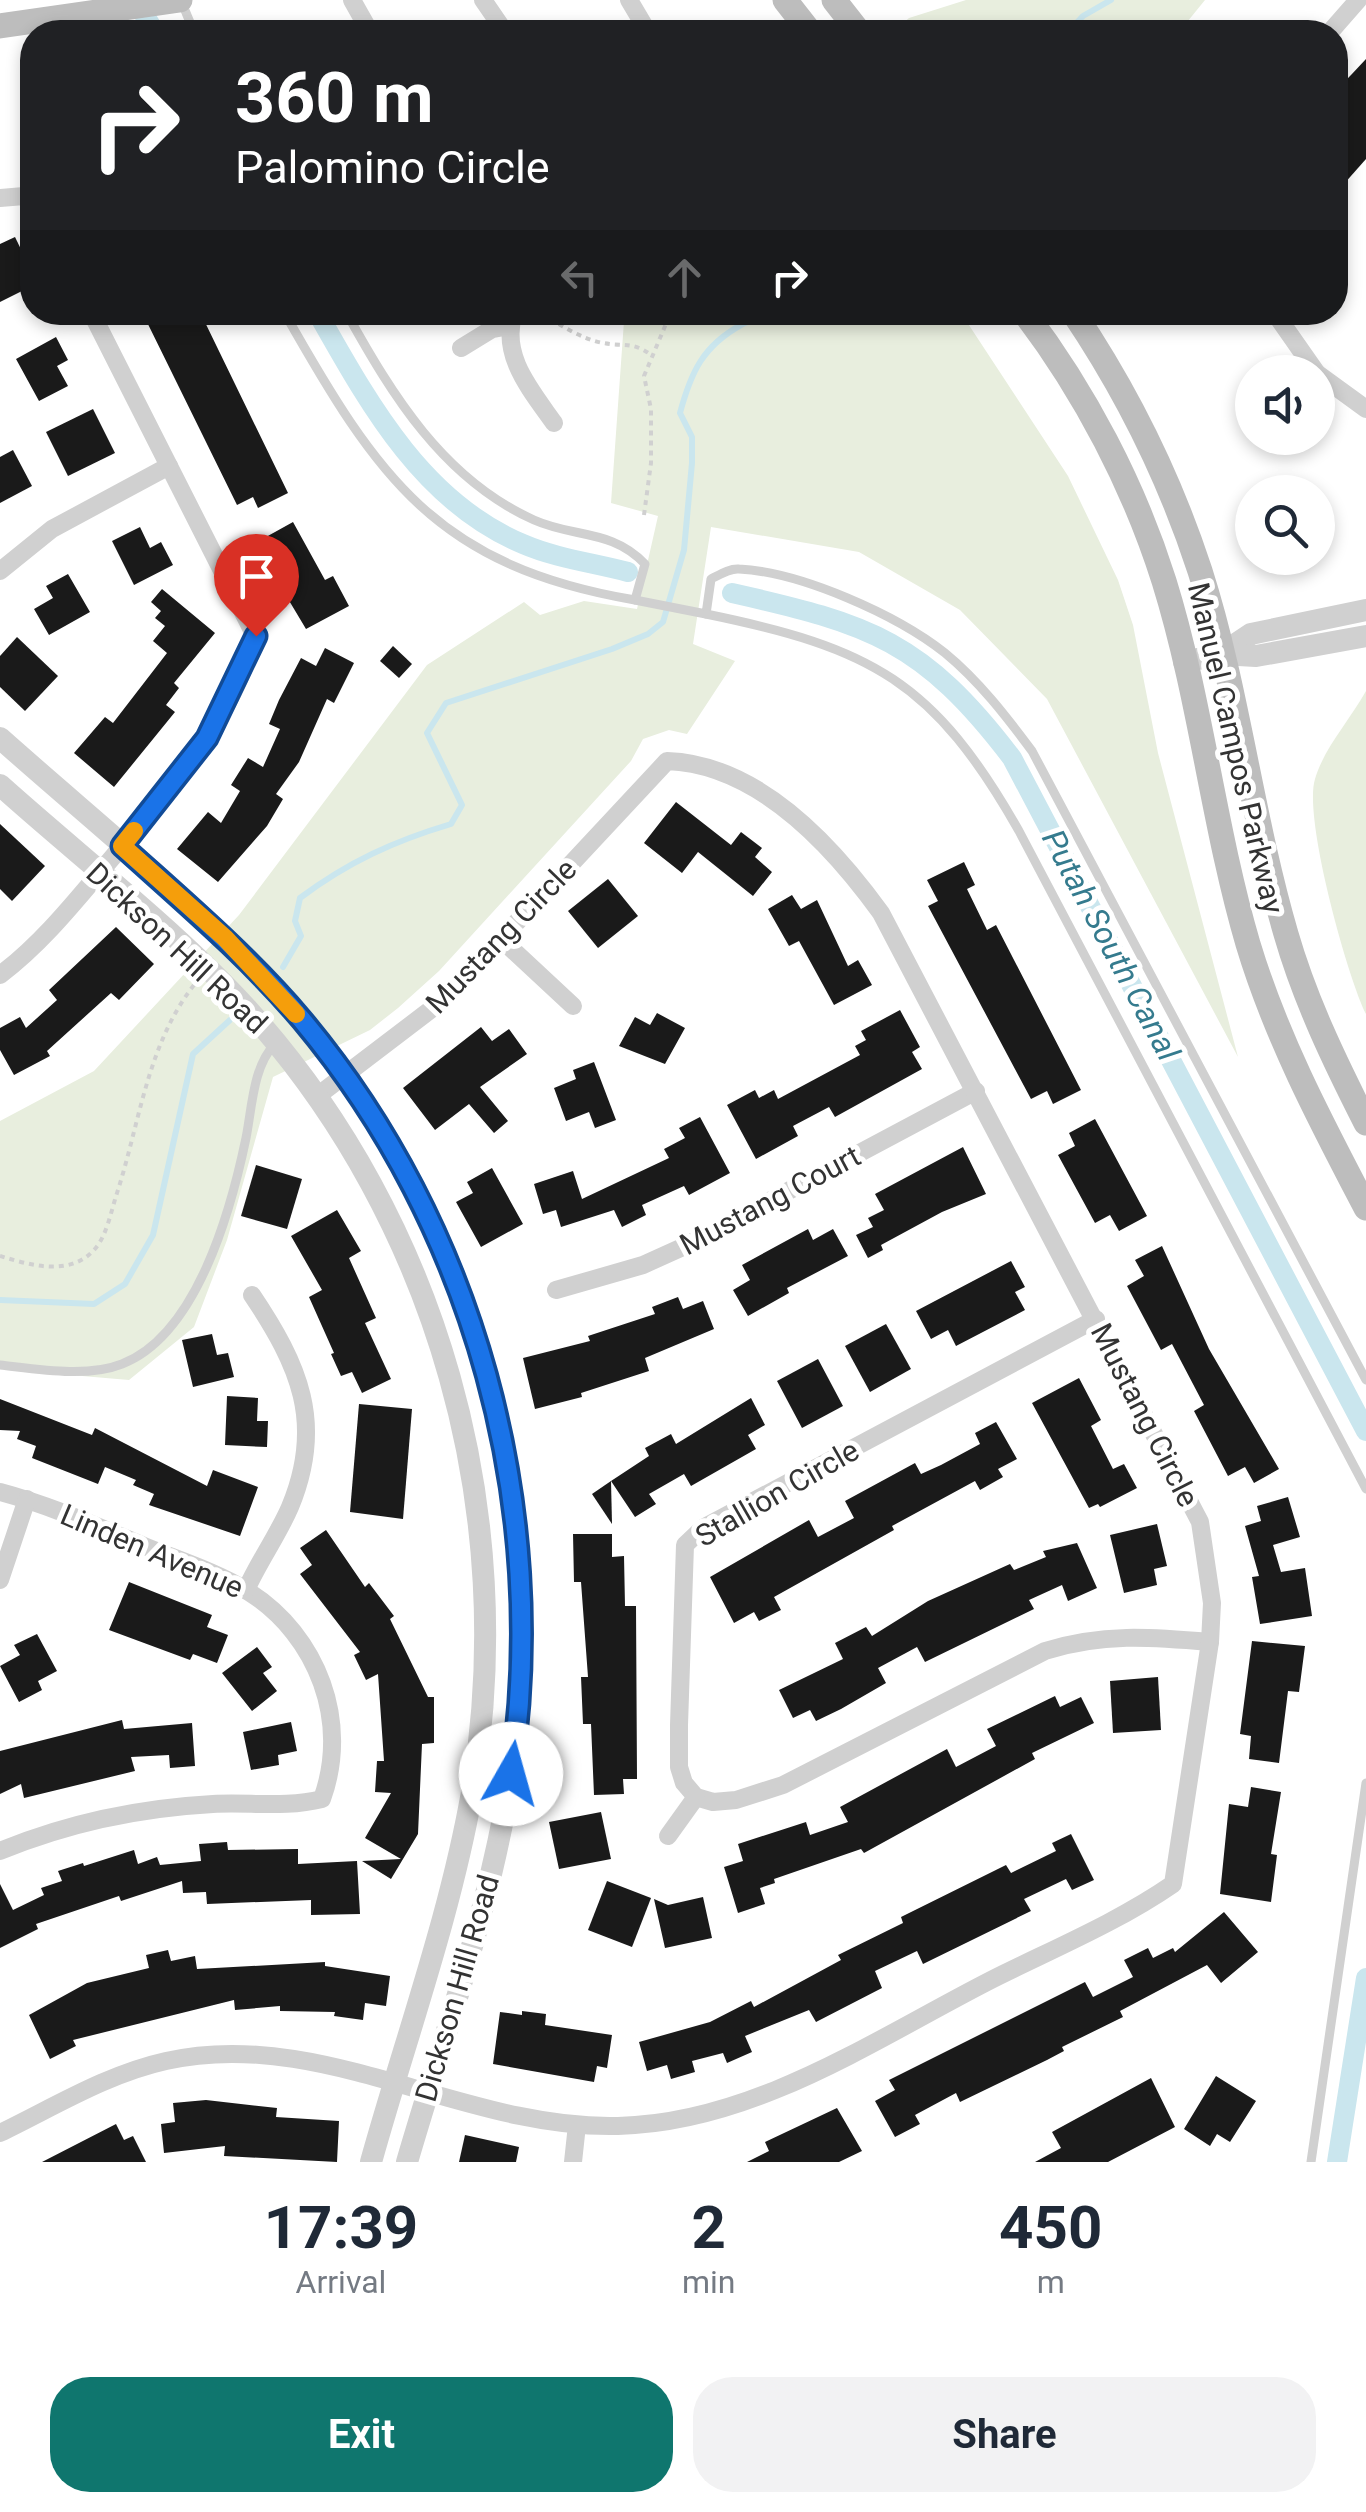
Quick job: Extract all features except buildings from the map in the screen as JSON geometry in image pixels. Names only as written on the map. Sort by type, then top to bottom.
[{"type":"main road","points":[[785,0],[801,20]]},
{"type":"main road","points":[[834,0],[850,20]]},
{"type":"main road","points":[[50,20],[172,1]]},
{"type":"main road","name":"Manuel Campos Parkway","points":[[1033,325],[1069,379],[1123,477],[1164,581],[1228,863],[1270,1008],[1303,1086],[1366,1208]]},
{"type":"main road","name":"Manuel Campos Parkway","points":[[1081,325],[1129,404],[1158,462],[1200,573],[1286,935],[1307,996],[1366,1123]]},
{"type":"street","points":[[1340,20],[1358,0]]},
{"type":"street","points":[[0,975],[48,931],[122,846],[207,738],[256,636],[98,325]]},
{"type":"street","points":[[461,348],[500,325]]},
{"type":"street","points":[[512,325],[511,354],[554,423]]},
{"type":"street","points":[[1283,325],[1304,355]]},
{"type":"street","points":[[1335,386],[1366,409]]},
{"type":"street","points":[[0,571],[52,529],[169,466]]},
{"type":"street","points":[[1221,654],[1254,633],[1366,610]]},
{"type":"street","points":[[1184,662],[1221,654],[1256,656],[1366,636]]},
{"type":"street","name":"Dickson Hill Road","points":[[0,738],[248,962],[301,1018],[344,1077],[418,1197],[463,1301],[508,1462],[520,1572],[520,1686],[506,1804],[408,2162]]},
{"type":"street","name":"Mustang Circle","points":[[0,2133],[124,2074],[216,2054],[268,2056],[577,2125],[653,2124],[754,2099],[1173,1884],[1210,1642],[1212,1604],[1200,1522],[881,913],[851,871],[812,831],[770,799],[693,762],[667,762],[645,781],[446,998],[316,1097]]},
{"type":"street","name":"Dickson Hill Road","points":[[0,786],[207,970],[276,1042],[316,1097],[386,1213],[431,1314],[463,1420],[480,1524],[487,1638],[471,1795],[370,2162]]},
{"type":"street","points":[[501,940],[573,1006]]},
{"type":"street","name":"Mustang Court","points":[[556,1290],[643,1265],[685,1246],[976,1091]]},
{"type":"street","points":[[246,1590],[300,1481],[308,1417],[285,1344],[252,1295]]},
{"type":"street","name":"Stallion Circle","points":[[696,1796],[679,1768],[685,1544],[703,1528],[1096,1320]]},
{"type":"street","name":"Linden Avenue","points":[[0,1492],[27,1499],[246,1590],[269,1606],[302,1643],[325,1690],[334,1745],[331,1774],[322,1799],[296,1806],[217,1804],[149,1810],[92,1822],[0,1851]]},
{"type":"street","points":[[0,1580],[27,1499]]},
{"type":"street","points":[[668,1836],[696,1796],[713,1802],[736,1800],[783,1785],[1045,1651],[1080,1640],[1120,1635],[1210,1642]]},
{"type":"street","points":[[573,2162],[577,2125]]},
{"type":"lane","points":[[292,325],[368,451],[412,500],[475,548],[527,574],[580,590],[791,631],[845,650],[904,684],[962,743],[1020,831],[1366,1489]]},
{"type":"lane","points":[[354,325],[420,432],[476,485],[535,520],[627,544],[645,564],[640,600]]},
{"type":"lane","points":[[706,614],[710,579],[736,568],[820,588],[886,615],[945,653],[994,701],[1032,751],[1366,1380]]},
{"type":"lane","points":[[0,1365],[118,1366],[166,1336],[181,1317],[216,1241],[243,1152],[262,1057],[276,1042]]},
{"type":"lane","points":[[1311,2162],[1366,1784]]},
{"type":"path","points":[[564,325],[586,338],[607,344],[635,343],[650,354]]},
{"type":"path","points":[[644,515],[651,463],[651,409],[644,376],[664,325]]},
{"type":"path","points":[[0,1256],[48,1267],[81,1260],[96,1249],[128,1160],[154,1057],[181,1002],[207,970]]},
{"type":"green space","points":[[966,0],[1205,0],[1189,20],[907,20]]},
{"type":"green space","points":[[624,325],[969,325],[1068,476],[1118,580],[1133,625],[1158,753],[1238,1057],[1047,699],[960,610],[859,552],[711,527],[693,644],[735,661],[687,734],[669,730],[643,739],[631,761],[439,971],[398,1008],[370,1030],[273,1077],[227,1240],[194,1327],[129,1380],[0,1369],[0,1121],[94,1071],[239,915],[427,665],[524,602],[540,615],[584,601],[637,609],[658,516],[611,503]]},
{"type":"green space","points":[[1366,691],[1366,1014],[1329,896],[1313,798],[1315,779],[1325,756]]},
{"type":"waterway","name":"Putah South Canal","points":[[135,0],[148,20]]},
{"type":"waterway","points":[[1079,20],[1111,0]]},
{"type":"waterway","name":"Putah South Canal","points":[[325,325],[401,446],[455,503],[487,526],[535,549],[628,572]]},
{"type":"waterway","points":[[283,967],[301,936],[295,921],[300,898],[372,854],[451,824],[462,805],[427,733],[446,703],[612,649],[648,634],[663,622],[684,550],[692,463],[692,437],[680,413],[700,362],[717,342],[741,325]]},
{"type":"waterway","name":"Putah South Canal","points":[[732,593],[821,615],[890,643],[950,687],[1012,758],[1366,1431]]},
{"type":"waterway","points":[[0,1300],[94,1304],[125,1284],[153,1235],[193,1054],[230,1020]]},
{"type":"waterway","name":"Putah South Canal","points":[[1337,2162],[1366,1978]]},
{"type":"slow traffic","points":[[134,831],[122,846],[225,938],[296,1014]]},
{"type":"route","points":[[256,636],[228,703],[207,738],[122,846],[225,938],[324,1048],[392,1149],[442,1246],[471,1325],[508,1462],[522,1638],[511,1774]]}]
